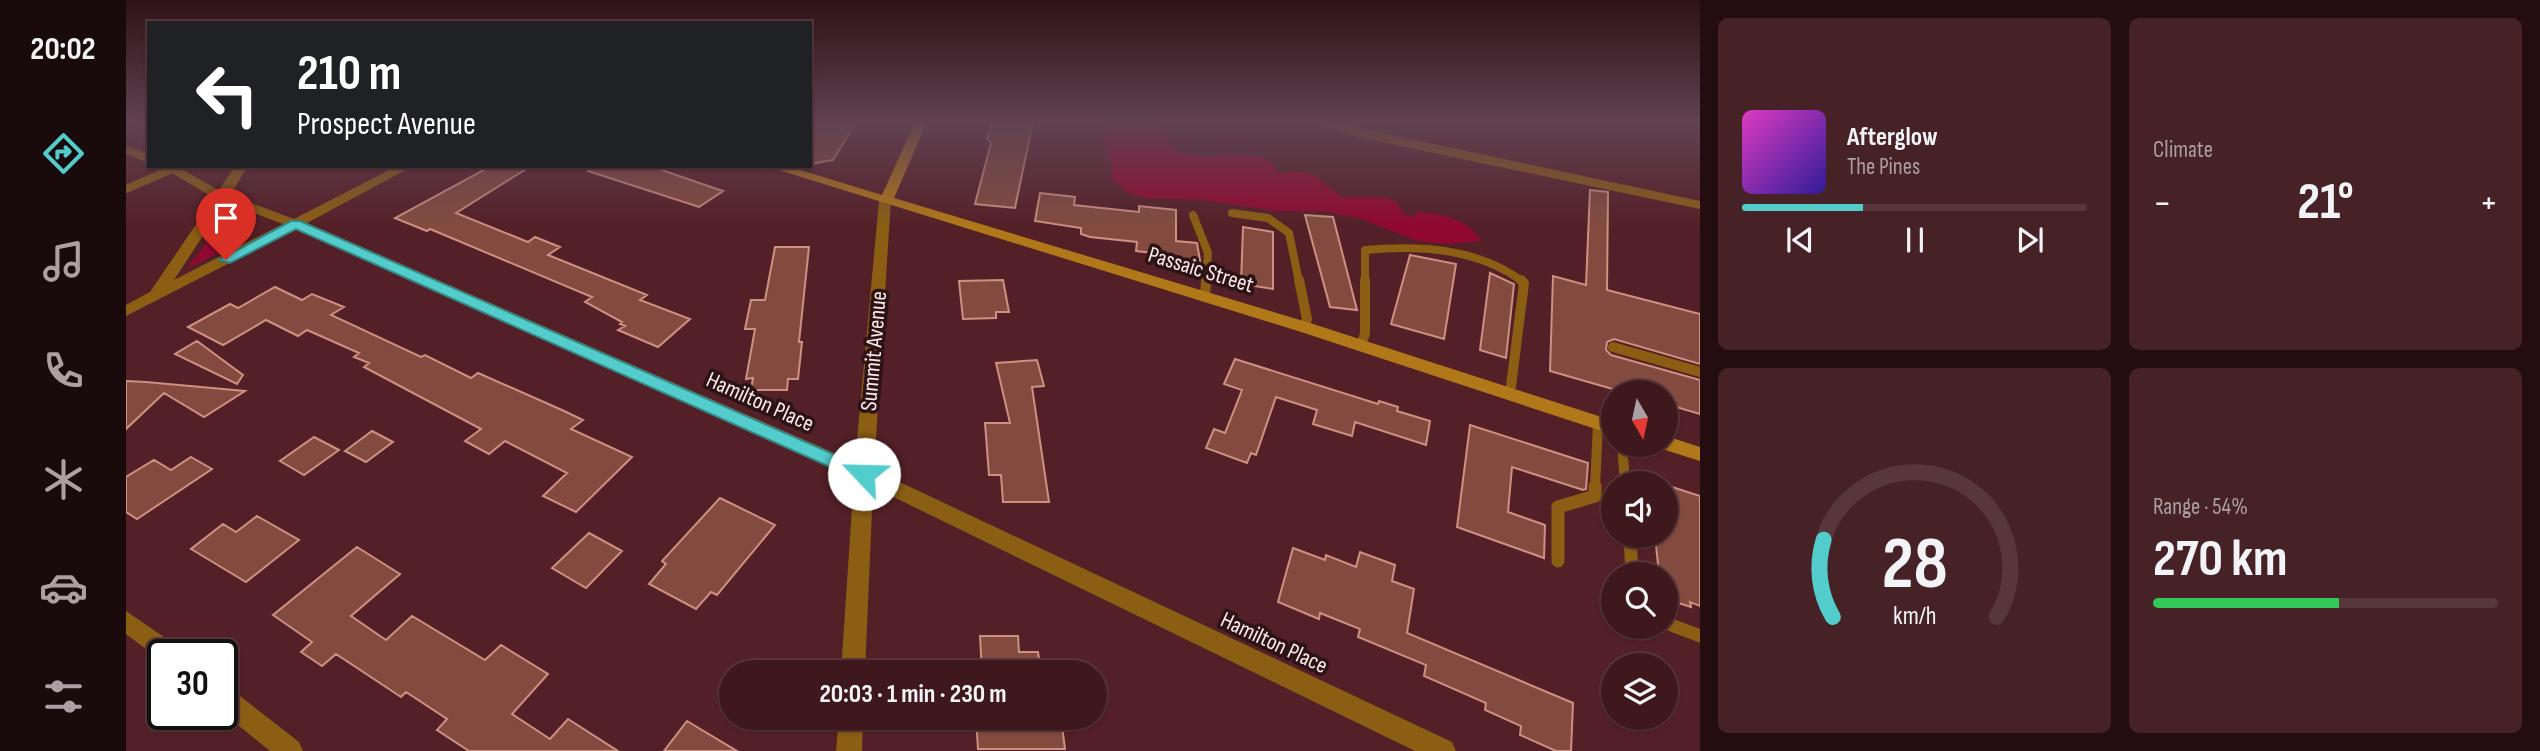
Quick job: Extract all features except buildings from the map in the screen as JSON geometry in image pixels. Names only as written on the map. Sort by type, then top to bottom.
[{"type":"main road","name":"Summit Avenue","points":[[886,201],[905,157]]},
{"type":"main road","name":"Passaic Street","points":[[779,168],[1304,327],[1601,423]]},
{"type":"main road","points":[[1678,447],[1700,454]]},
{"type":"street","points":[[1472,157],[1700,205]]},
{"type":"street","name":"Hamilton Place","points":[[169,168],[220,196],[296,224],[864,474],[1443,751]]},
{"type":"street","points":[[155,296],[220,196],[241,168]]},
{"type":"street","points":[[126,311],[403,168]]},
{"type":"street","name":"Summit Avenue","points":[[854,660],[864,474],[886,201]]},
{"type":"street","points":[[126,621],[149,639]]},
{"type":"street","points":[[238,710],[290,751]]},
{"type":"street","points":[[849,751],[850,730]]},
{"type":"lane","points":[[126,189],[169,168]]},
{"type":"lane","points":[[1232,213],[1268,218],[1290,233],[1307,319],[1304,327]]},
{"type":"lane","points":[[1193,215],[1208,253],[1205,297]]},
{"type":"lane","points":[[1361,345],[1365,334],[1365,250],[1386,247],[1438,250],[1488,262],[1514,273],[1524,283],[1510,394]]},
{"type":"lane","points":[[1613,347],[1700,372]]},
{"type":"lane","points":[[1558,561],[1558,507],[1595,496],[1601,457]]},
{"type":"lane","points":[[1678,628],[1700,636]]},
{"type":"shaded area","points":[[1110,157],[1265,158],[1274,164],[1279,174],[1294,171],[1313,174],[1342,197],[1382,197],[1396,201],[1404,214],[1414,217],[1417,212],[1426,213],[1461,222],[1476,233],[1481,241],[1447,244],[1418,241],[1359,218],[1322,211],[1277,211],[1201,200],[1145,198],[1129,193],[1111,179],[1113,168]]},
{"type":"shaded area","points":[[217,224],[250,237],[186,269],[203,248]]},
{"type":"route","points":[[226,260],[296,224],[864,474]]}]
